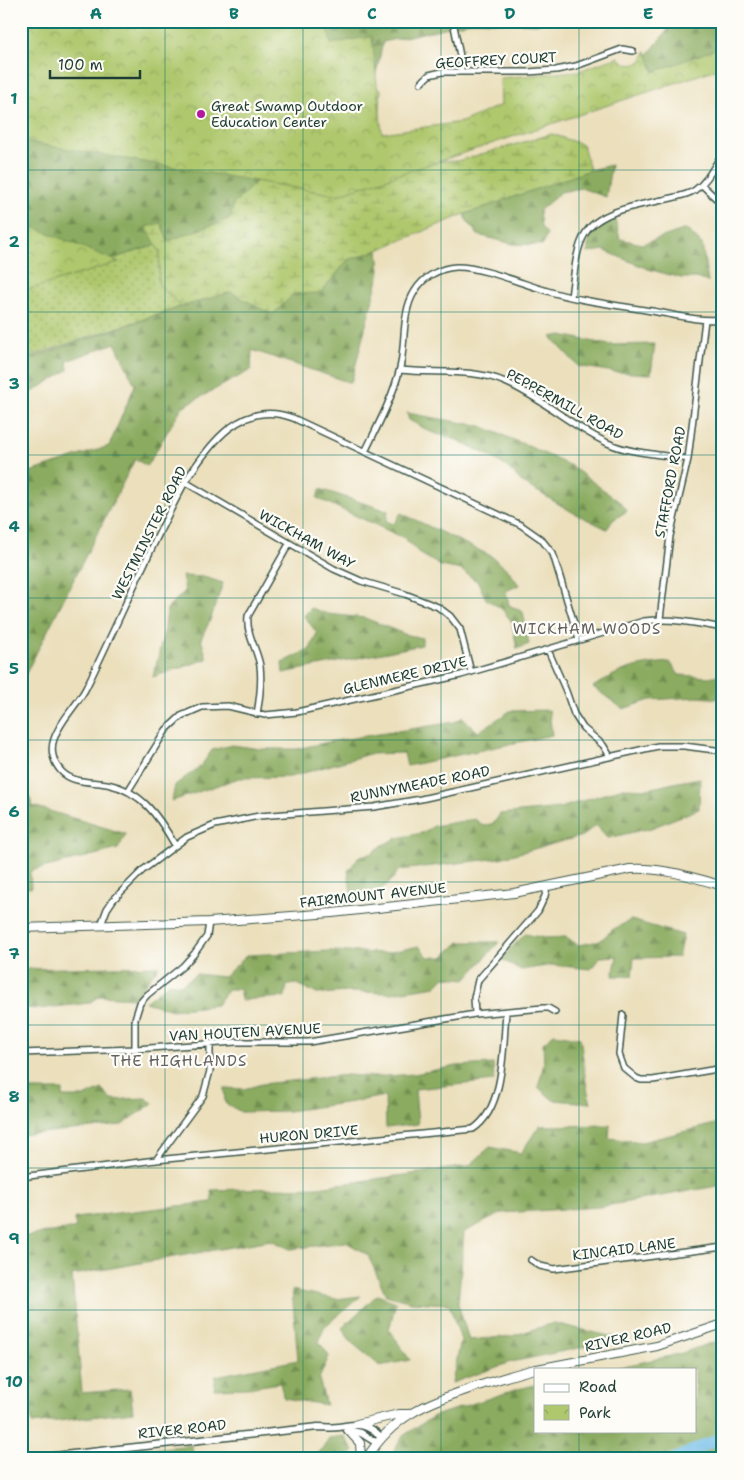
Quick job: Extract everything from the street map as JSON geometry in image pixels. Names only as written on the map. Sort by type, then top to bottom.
[{"type":"main road","name":"FAIRMOUNT AVENUE","points":[[21,928],[210,922],[349,912],[514,893],[642,868],[686,875],[723,886]]},
{"type":"main road","name":"RIVER ROAD","points":[[541,1368],[657,1346],[723,1324]]},
{"type":"main road","name":"RIVER ROAD","points":[[366,1459],[379,1440],[409,1414],[424,1405],[534,1370]]},
{"type":"main road","points":[[357,1424],[399,1414],[409,1414]]},
{"type":"main road","points":[[349,1430],[360,1443],[361,1459]]},
{"type":"street","points":[[453,21],[461,61],[461,72]]},
{"type":"street","name":"GEOFFREY COURT","points":[[421,83],[430,75],[461,72],[556,70],[576,66],[622,49],[632,52]]},
{"type":"street","points":[[570,297],[580,242],[595,222],[609,214],[646,203],[680,196],[694,190],[702,185],[723,153]]},
{"type":"street","points":[[702,185],[723,205]]},
{"type":"street","points":[[365,452],[390,399],[400,370],[410,300],[422,282],[436,272],[446,268],[465,268],[570,297],[705,320],[723,319]]},
{"type":"street","name":"STAFFORD ROAD","points":[[660,619],[670,536],[688,459],[705,320]]},
{"type":"street","name":"PEPPERMILL ROAD","points":[[400,370],[494,378],[526,393],[608,444],[626,449],[688,459]]},
{"type":"street","name":"WESTMINSTER ROAD","points":[[176,845],[157,815],[143,801],[128,791],[106,784],[70,778],[60,770],[53,757],[53,743],[60,727],[85,690],[185,482],[200,459],[216,441],[244,418],[254,414],[284,414],[521,525],[535,534],[547,546],[556,562],[579,640]]},
{"type":"street","name":"WICKHAM WAY","points":[[185,482],[334,569],[361,581],[405,594],[438,607],[450,616],[460,629],[471,672]]},
{"type":"street","points":[[257,714],[261,678],[256,652],[247,629],[248,616],[290,544]]},
{"type":"street","name":"GLENMERE DRIVE","points":[[128,791],[160,738],[174,721],[195,709],[228,706],[265,715],[297,712],[471,672],[644,621],[660,619],[681,620],[723,628]]},
{"type":"street","points":[[548,650],[574,714],[584,728],[603,745],[610,756]]},
{"type":"street","name":"RUNNYMEADE ROAD","points":[[101,925],[107,909],[113,900],[143,870],[187,837],[234,820],[259,816],[374,807],[420,799],[658,746],[684,746],[723,752]]},
{"type":"street","points":[[475,1014],[474,998],[478,980],[538,911],[547,887]]},
{"type":"street","points":[[135,1049],[135,1019],[140,1003],[194,954],[207,936],[210,922]]},
{"type":"street","name":"VAN HOUTEN AVENUE","points":[[21,1053],[135,1049],[210,1043],[315,1042],[475,1014],[543,1008],[548,1008],[555,1012]]},
{"type":"street","name":"HURON DRIVE","points":[[21,1177],[156,1160],[473,1129],[484,1120],[499,1088],[506,1012]]},
{"type":"street","points":[[622,1015],[619,1054],[624,1068],[636,1078],[640,1080],[653,1080],[723,1068]]},
{"type":"street","points":[[156,1160],[204,1096],[210,1071],[210,1043]]},
{"type":"street","name":"KINCAID LANE","points":[[531,1260],[540,1266],[554,1269],[723,1247]]},
{"type":"street","points":[[339,1427],[357,1424],[372,1430],[379,1440]]},
{"type":"street","name":"RIVER ROAD","points":[[27,1459],[318,1427],[339,1427]]},
{"type":"street","points":[[339,1427],[379,1440]]},
{"type":"green space","name":"Great Swamp Outdoor Education Center","points":[[21,21],[475,21],[383,42],[373,87],[231,218],[168,241],[161,223],[146,227],[156,245],[21,287]]},
{"type":"green space","name":"Great Swamp Outdoor Education Center","points":[[21,21],[326,21],[331,44],[372,36],[382,133],[462,122],[501,105],[500,78],[578,71],[619,57],[626,64],[637,64],[643,58],[646,51],[654,72],[723,46],[723,67],[337,195],[21,141]]},
{"type":"green space","points":[[475,21],[548,21],[536,24]]},
{"type":"green space","points":[[675,21],[723,21],[723,62],[630,77]]},
{"type":"green space","points":[[373,87],[381,89],[379,129],[408,162],[457,161],[552,134],[583,145],[590,170],[465,214],[378,250],[348,260],[320,293],[294,294],[272,315],[231,292],[181,307],[158,283],[160,252],[146,227],[161,223],[168,241],[231,218],[233,205],[270,168]]},
{"type":"green space","points":[[611,165],[606,197],[581,188],[561,192],[539,211],[541,227],[547,234],[543,245],[513,244],[478,235],[465,218],[465,214],[590,170]]},
{"type":"green space","points":[[615,219],[620,239],[642,244],[686,229],[702,244],[708,282],[696,278],[681,278],[648,269],[603,250],[588,253],[588,245],[593,229]]},
{"type":"green space","points":[[21,222],[119,262],[21,292]]},
{"type":"green space","points":[[156,245],[160,252],[158,283],[181,307],[21,359],[21,287]]},
{"type":"green space","points":[[378,250],[380,271],[351,383],[252,350],[251,370],[182,407],[147,466],[135,459],[21,683],[21,475],[109,446],[135,385],[115,343],[67,361],[68,370],[21,399],[21,361],[231,292],[272,315],[294,294],[320,293],[348,260]]},
{"type":"green space","points":[[562,335],[609,345],[655,344],[651,374],[614,372],[578,366],[551,337]]},
{"type":"green space","points":[[407,413],[481,426],[528,446],[571,466],[621,503],[627,511],[613,520],[607,529],[574,513],[523,483],[507,467],[488,455],[457,440],[431,432],[409,420]]},
{"type":"green space","points":[[320,489],[388,511],[386,521],[394,524],[401,513],[491,556],[509,571],[519,585],[506,591],[509,605],[523,612],[529,644],[517,649],[512,622],[502,609],[486,599],[478,582],[461,570],[441,566],[419,553],[404,538],[317,498]]},
{"type":"green space","points":[[182,576],[204,577],[223,583],[211,618],[201,639],[207,659],[153,677],[165,629],[167,609],[185,591]]},
{"type":"green space","points":[[311,608],[328,614],[365,618],[404,634],[422,638],[422,645],[283,673],[282,663],[310,649],[317,633],[304,616]]},
{"type":"green space","points":[[670,662],[679,675],[709,677],[723,674],[723,699],[697,697],[650,700],[623,709],[593,687],[630,668]]},
{"type":"green space","points":[[549,710],[552,735],[407,766],[404,753],[369,754],[290,777],[239,778],[172,801],[175,785],[201,766],[212,750],[232,745],[261,749],[297,749],[328,742],[455,722],[463,717],[478,732],[510,711]]},
{"type":"green space","points":[[21,777],[33,806],[126,834],[118,849],[30,871],[31,888],[21,887]]},
{"type":"green space","points":[[700,778],[699,809],[651,828],[608,838],[596,825],[582,836],[500,858],[399,870],[391,881],[372,897],[352,898],[348,871],[359,857],[372,853],[397,838],[422,833],[434,826],[475,819],[483,826],[494,823],[500,814],[560,808],[623,788],[648,789]]},
{"type":"green space","points":[[631,920],[683,935],[678,957],[634,958],[632,976],[613,976],[617,956],[600,957],[591,969],[552,965],[521,970],[501,959],[525,934],[545,938],[566,937],[578,945],[600,941],[612,930]]},
{"type":"green space","points":[[459,942],[499,942],[466,979],[445,977],[436,986],[391,993],[348,992],[317,994],[297,984],[287,985],[285,997],[241,1000],[239,989],[228,989],[217,1005],[172,1010],[145,1002],[169,983],[181,985],[196,974],[224,977],[247,955],[330,951],[386,953],[419,946],[428,957],[443,957]]},
{"type":"green space","points":[[159,966],[134,998],[99,996],[89,1003],[38,1009],[21,1008],[21,969]]},
{"type":"green space","points":[[554,1034],[580,1038],[585,1079],[591,1103],[553,1100],[538,1087],[544,1064],[543,1043]]},
{"type":"green space","points":[[493,1064],[494,1081],[415,1089],[418,1124],[386,1128],[385,1096],[288,1111],[241,1112],[225,1103],[224,1088],[244,1089],[262,1084],[347,1075],[373,1077],[414,1074],[457,1066]]},
{"type":"green space","points":[[102,1089],[111,1100],[145,1098],[153,1103],[122,1125],[21,1135],[21,1090],[63,1090],[63,1097],[84,1097]]},
{"type":"green space","points":[[723,1122],[723,1185],[599,1207],[502,1213],[464,1232],[458,1304],[469,1340],[512,1336],[554,1323],[622,1339],[511,1362],[452,1383],[461,1340],[449,1304],[412,1302],[386,1295],[368,1255],[346,1242],[290,1249],[271,1240],[72,1275],[82,1393],[130,1389],[133,1412],[32,1424],[31,1414],[21,1415],[21,1237],[76,1228],[75,1218],[212,1202],[211,1190],[318,1187],[469,1166],[490,1147],[521,1153],[539,1126],[610,1125],[609,1138],[642,1142]]},
{"type":"green space","points":[[292,1290],[336,1299],[361,1296],[324,1327],[319,1342],[329,1356],[319,1379],[326,1405],[284,1398],[280,1383],[247,1388],[214,1389],[216,1376],[298,1360]]},
{"type":"green space","points":[[377,1295],[396,1302],[389,1330],[410,1360],[380,1366],[351,1342],[342,1328]]},
{"type":"green space","points":[[723,1339],[723,1459],[665,1459],[662,1456],[654,1459],[389,1459],[403,1436],[434,1416],[534,1385],[534,1432],[696,1432],[696,1368],[616,1368],[679,1354]]},
{"type":"green space","points":[[344,1436],[354,1451],[346,1459],[315,1459],[329,1438]]},
{"type":"green space","points":[[192,1445],[193,1459],[68,1459],[68,1457]]},
{"type":"waterway","points":[[673,1459],[723,1437]]},
{"type":"place","name":"Great Swamp Outdoor Education Center","points":[[201,114]]},
{"type":"district","name":"WICKHAM WOODS","points":[[587,629]]},
{"type":"district","name":"THE HIGHLANDS","points":[[179,1061]]}]
